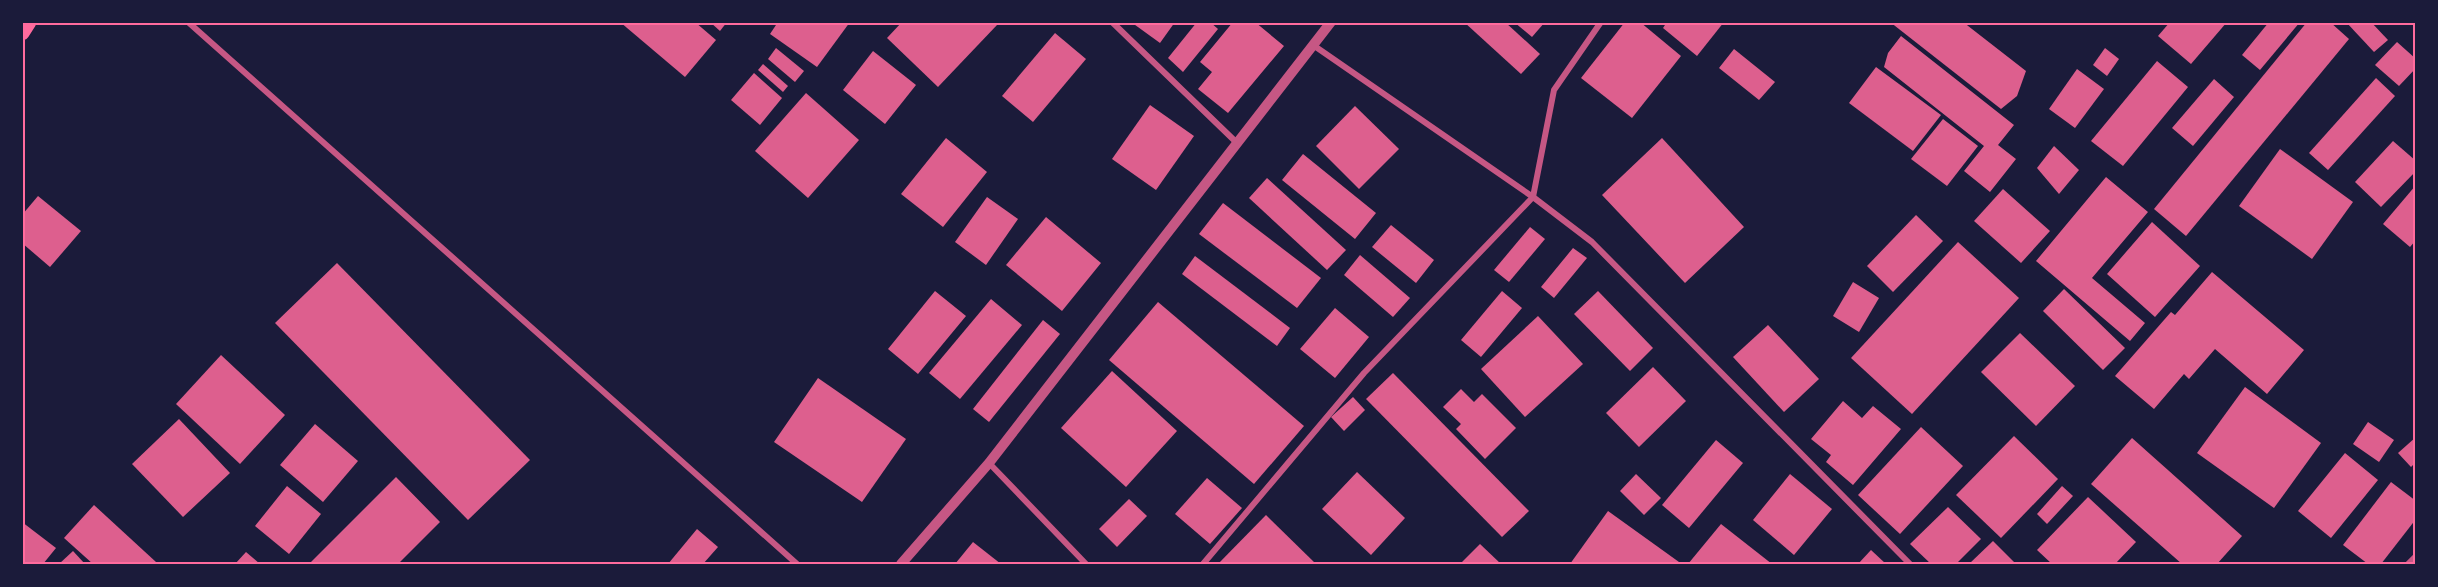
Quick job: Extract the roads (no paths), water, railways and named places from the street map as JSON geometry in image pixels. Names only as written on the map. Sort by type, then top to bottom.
[{"type":"main road","points":[[22,33],[29,22]]},
{"type":"street","points":[[188,22],[797,564]]},
{"type":"street","points":[[1112,22],[1237,143]]},
{"type":"street","points":[[902,564],[989,463],[1331,22]]},
{"type":"street","points":[[1203,564],[1364,373],[1533,197],[1554,90],[1601,22]]},
{"type":"street","points":[[1313,45],[1533,197],[1592,242],[1910,564]]},
{"type":"street","points":[[989,463],[1086,564]]},
{"type":"street","points":[[2408,564],[2415,556]]}]
